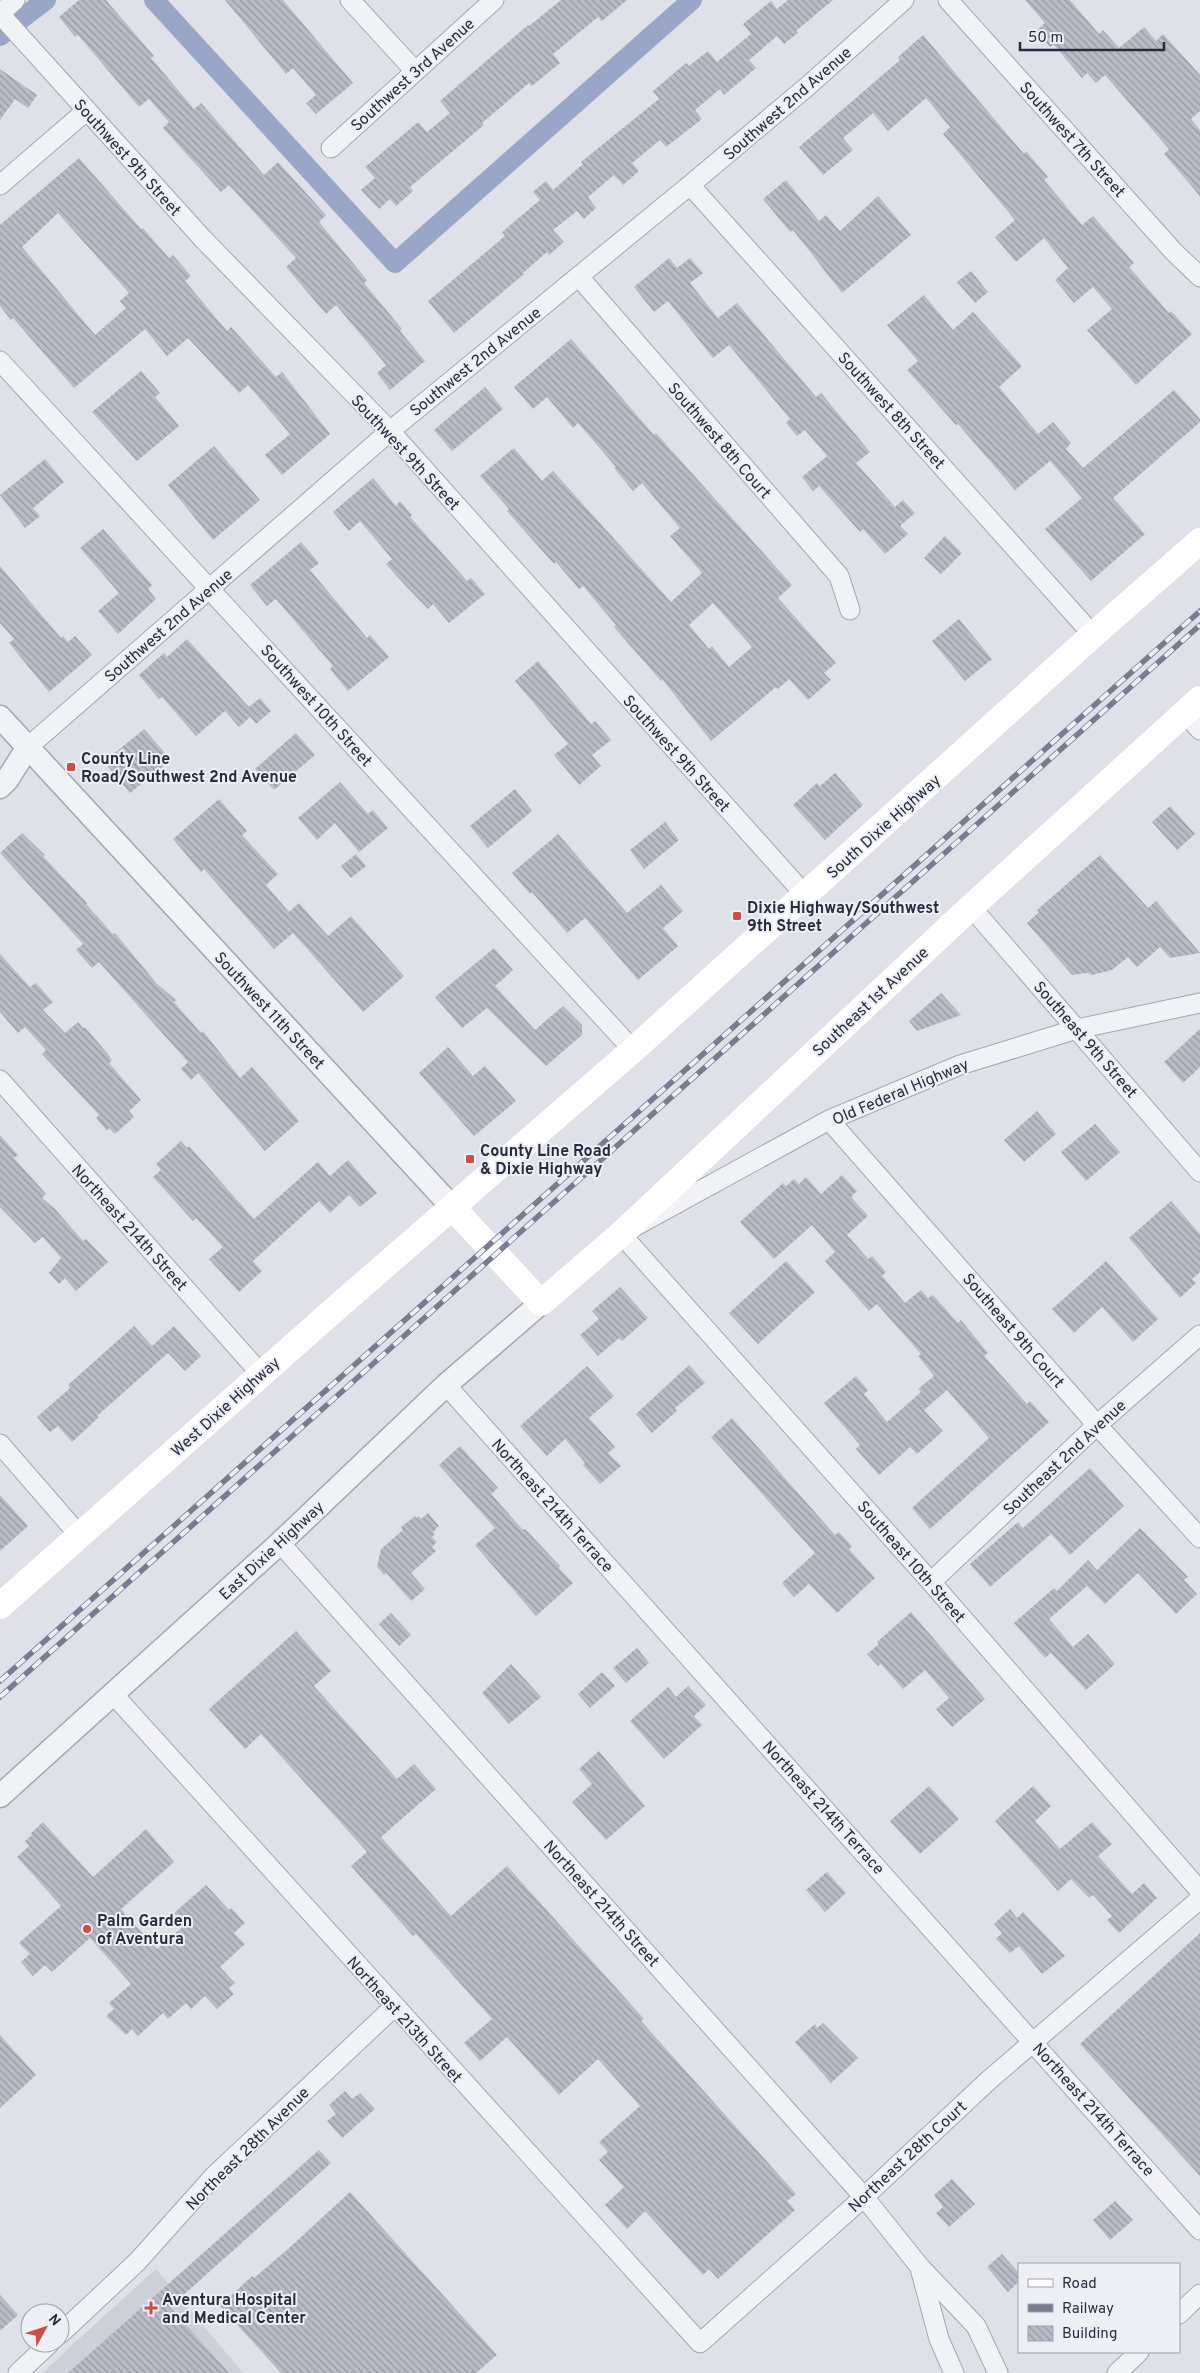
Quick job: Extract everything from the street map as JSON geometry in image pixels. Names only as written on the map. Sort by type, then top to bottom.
[{"type":"main road","name":"South Dixie Highway","points":[[453,1208],[634,1050],[1093,635],[1200,541]]},
{"type":"main road","name":"Southeast 1st Avenue","points":[[541,1304],[621,1234],[971,907],[1195,714]]},
{"type":"main road","name":"Southwest 11th Street","points":[[453,1208],[541,1304]]},
{"type":"main road","name":"West Dixie Highway","points":[[0,1606],[261,1374],[453,1208]]},
{"type":"street","points":[[0,14],[15,0]]},
{"type":"street","points":[[350,0],[415,71]]},
{"type":"street","name":"Southwest 3rd Avenue","points":[[331,148],[494,0]]},
{"type":"street","name":"Southwest 2nd Avenue","points":[[28,747],[390,431],[690,185],[808,85],[904,0]]},
{"type":"street","name":"Southwest 7th Street","points":[[948,0],[1174,252],[1200,277]]},
{"type":"street","name":"Southwest 9th Street","points":[[0,14],[203,239],[390,431],[806,896]]},
{"type":"street","points":[[0,185],[86,111]]},
{"type":"street","name":"Southwest 8th Street","points":[[690,185],[1093,635]]},
{"type":"street","name":"Southwest 8th Court","points":[[579,277],[839,576],[850,610]]},
{"type":"street","name":"Southwest 10th Street","points":[[0,362],[634,1050]]},
{"type":"street","name":"Southwest 11th Street","points":[[0,717],[453,1208]]},
{"type":"street","points":[[0,787],[7,780],[28,747]]},
{"type":"street","name":"Southeast 9th Street","points":[[971,907],[1200,1172]]},
{"type":"street","name":"Old Federal Highway","points":[[621,1234],[829,1120],[960,1065],[1078,1029],[1200,1003]]},
{"type":"street","name":"Northeast 214th Street","points":[[0,1080],[261,1374]]},
{"type":"street","name":"Southeast 9th Court","points":[[829,1120],[1097,1425],[1200,1538]]},
{"type":"street","name":"Southeast 10th Street","points":[[621,1234],[931,1582],[1200,1891]]},
{"type":"street","name":"East Dixie Highway","points":[[0,1796],[280,1543],[446,1385],[541,1304]]},
{"type":"street","name":"Southeast 2nd Avenue","points":[[931,1582],[1097,1425],[1200,1335]]},
{"type":"street","name":"Northeast 214th Terrace","points":[[446,1385],[1034,2041],[1200,2230]]},
{"type":"street","points":[[0,1444],[80,1535]]},
{"type":"street","name":"Northeast 214th Street","points":[[280,1543],[864,2198],[920,2267],[976,2326],[998,2373]]},
{"type":"street","name":"Northeast 213th Street","points":[[113,1694],[394,2007],[700,2343]]},
{"type":"street","name":"Northeast 28th Court","points":[[700,2343],[864,2198],[918,2145],[1034,2041],[1200,1899]]},
{"type":"street","name":"Northeast 28th Avenue","points":[[70,2325],[137,2262],[214,2176],[394,2007]]},
{"type":"street","name":"Northeast 214th Street","points":[[920,2267],[939,2339],[954,2373]]},
{"type":"street","points":[[1180,2313],[1200,2294]]},
{"type":"street","points":[[18,2373],[39,2353]]},
{"type":"street","points":[[1117,2373],[1139,2353]]},
{"type":"shaded area","name":"Aventura Hospital and Medical Center","points":[[156,2269],[243,2373],[43,2373],[64,2353],[70,2353],[70,2347]]},
{"type":"building","points":[[79,0],[106,0],[154,56],[151,58],[194,109],[201,103],[264,175],[278,162],[326,215],[319,222],[367,280],[364,283],[402,329],[400,331],[425,361],[390,390],[377,373],[386,365],[336,305],[326,314],[286,267],[296,258],[229,185],[221,192],[163,128],[169,122],[149,99],[139,107],[78,35],[75,37],[59,17]]},
{"type":"building","points":[[225,0],[283,0],[353,83],[316,114],[306,103],[316,95],[293,68],[286,74]]},
{"type":"building","points":[[561,0],[627,0],[602,21],[598,17],[553,54],[560,63],[532,86],[529,83],[482,123],[484,125],[410,187],[413,191],[396,206],[390,199],[379,209],[361,190],[375,178],[365,167],[418,122],[427,132],[450,113],[440,101],[528,25]]},
{"type":"building","points":[[788,0],[833,0],[796,31],[798,33],[784,44],[777,36],[749,60],[756,68],[724,95],[720,89],[695,110],[702,119],[666,147],[660,140],[632,163],[639,171],[623,185],[614,175],[588,197],[596,208],[584,219],[577,211],[553,230],[564,242],[549,255],[547,252],[454,333],[428,301],[505,236],[502,232],[540,200],[533,192],[546,181],[553,190],[583,164],[581,162],[659,99],[653,91],[686,63],[689,66],[708,51],[717,62],[751,34],[743,24],[771,1],[777,9]]},
{"type":"building","points":[[1025,0],[1070,0],[1099,34],[1103,30],[1119,48],[1144,27],[1156,41],[1163,34],[1193,67],[1200,75],[1200,111],[1191,119],[1200,130],[1200,196],[1164,154],[1169,149],[1105,75],[1096,83],[1087,73],[1082,78],[1054,45],[1050,47],[1036,31],[1045,23]]},
{"type":"building","points":[[923,35],[1024,154],[1026,151],[1048,177],[1044,180],[1082,225],[1093,216],[1134,263],[1129,267],[1169,313],[1171,311],[1192,334],[1136,385],[1087,330],[1112,309],[1093,287],[1074,303],[1055,280],[1068,268],[1044,238],[1016,262],[995,237],[1015,220],[943,134],[950,127],[926,98],[888,131],[873,113],[843,138],[853,150],[823,175],[799,147],[900,60],[898,57]]},
{"type":"building","points":[[0,69],[37,95],[28,108],[15,99],[0,120]]},
{"type":"building","points":[[79,158],[141,229],[143,228],[169,258],[173,255],[191,276],[185,281],[227,331],[231,327],[276,377],[282,372],[330,434],[282,475],[265,455],[290,434],[248,385],[239,393],[188,338],[167,356],[145,329],[74,388],[13,318],[11,320],[0,306],[0,225]],"holes":[[[58,213],[129,293],[120,301],[126,308],[95,335],[22,247]]]},
{"type":"building","points":[[786,180],[819,221],[826,215],[840,231],[878,196],[911,235],[842,293],[793,230],[790,232],[763,199]]},
{"type":"building","points":[[669,258],[677,268],[690,258],[703,273],[690,283],[718,318],[737,303],[816,397],[821,393],[870,452],[856,463],[895,507],[903,500],[915,513],[900,526],[908,534],[885,554],[863,529],[860,532],[819,486],[813,491],[802,477],[827,456],[805,430],[797,436],[786,423],[790,419],[729,345],[713,358],[668,301],[654,312],[634,287]]},
{"type":"building","points":[[971,271],[988,292],[975,303],[957,282]]},
{"type":"building","points":[[924,295],[953,330],[973,312],[1022,366],[999,387],[1038,434],[1053,422],[1071,443],[1066,449],[1083,468],[1174,390],[1200,419],[1200,422],[1113,498],[1145,534],[1091,581],[1045,529],[1082,498],[1050,461],[1015,490],[958,424],[956,425],[907,370],[918,361],[887,325]]},
{"type":"building","points":[[571,339],[654,435],[656,433],[792,585],[778,598],[836,663],[824,673],[831,680],[808,700],[789,679],[778,689],[776,687],[711,741],[662,679],[661,681],[614,627],[616,625],[583,586],[579,589],[556,562],[554,564],[507,511],[509,509],[480,476],[514,448],[542,481],[553,471],[671,602],[702,573],[670,536],[680,528],[642,483],[633,491],[614,468],[616,467],[578,423],[573,428],[547,397],[533,409],[514,387]],"holes":[[[713,603],[752,647],[729,667],[712,646],[709,649],[689,625]]]},
{"type":"building","points":[[141,371],[160,393],[155,397],[179,426],[137,461],[92,412]]},
{"type":"building","points":[[485,387],[503,409],[452,451],[434,430]]},
{"type":"building","points":[[214,446],[260,500],[213,540],[168,485]]},
{"type":"building","points":[[45,459],[64,482],[33,508],[40,516],[25,528],[0,495]]},
{"type":"building","points":[[373,478],[396,506],[400,501],[412,515],[410,517],[467,581],[471,578],[485,594],[449,623],[433,604],[428,609],[386,564],[392,559],[360,521],[349,531],[333,512]]},
{"type":"building","points":[[103,529],[152,585],[148,589],[156,599],[118,634],[98,611],[119,593],[80,548]]},
{"type":"building","points":[[945,536],[962,553],[941,574],[924,558]]},
{"type":"building","points":[[301,542],[319,563],[310,570],[367,638],[370,635],[389,657],[348,691],[330,669],[333,666],[276,599],[267,606],[250,585]]},
{"type":"building","points":[[0,566],[61,638],[63,636],[68,642],[75,636],[92,655],[49,692],[9,643],[14,639],[0,623]]},
{"type":"building","points":[[959,619],[992,659],[965,681],[932,641]]},
{"type":"building","points":[[187,639],[249,707],[260,698],[271,711],[256,724],[250,717],[239,727],[225,711],[196,736],[162,697],[159,699],[139,675],[164,653],[167,657]]},
{"type":"building","points":[[538,661],[591,724],[595,721],[611,740],[592,755],[601,766],[579,785],[554,755],[568,744],[515,681]]},
{"type":"building","points":[[144,729],[171,760],[130,793],[104,762]]},
{"type":"building","points":[[296,733],[315,755],[274,790],[255,769]]},
{"type":"building","points":[[835,773],[863,805],[825,840],[793,805],[817,783],[820,786]]},
{"type":"building","points":[[340,782],[368,814],[373,810],[388,828],[359,852],[335,823],[317,840],[298,818]]},
{"type":"building","points":[[515,789],[532,811],[488,848],[470,826]]},
{"type":"building","points":[[219,799],[247,831],[242,835],[278,874],[266,885],[289,912],[299,903],[328,936],[351,916],[404,976],[363,1012],[293,933],[274,949],[204,869],[201,872],[173,839]]},
{"type":"building","points":[[1170,806],[1195,834],[1177,850],[1152,822]]},
{"type":"building","points":[[665,822],[679,840],[644,869],[630,850]]},
{"type":"building","points":[[22,833],[45,855],[43,856],[113,934],[115,933],[157,984],[176,1000],[174,1002],[201,1033],[203,1031],[240,1078],[252,1067],[299,1121],[265,1151],[198,1073],[191,1080],[181,1069],[188,1062],[99,962],[92,968],[76,950],[83,944],[0,853]]},
{"type":"building","points":[[558,834],[627,913],[661,885],[683,911],[663,928],[678,946],[638,980],[585,918],[567,933],[532,892],[530,894],[512,873]]},
{"type":"building","points":[[356,854],[366,866],[351,878],[341,866]]},
{"type":"building","points":[[1100,855],[1148,908],[1156,901],[1200,953],[1170,958],[1160,947],[1137,967],[1128,957],[1112,970],[1092,975],[1087,973],[1072,975],[1027,923],[1039,912],[1037,910]]},
{"type":"building","points":[[494,948],[513,970],[495,986],[535,1030],[563,1006],[582,1025],[582,1035],[546,1066],[487,1008],[462,1028],[435,997]]},
{"type":"building","points":[[0,954],[30,987],[36,983],[53,1002],[43,1010],[65,1033],[78,1022],[83,1028],[85,1027],[112,1060],[109,1063],[141,1100],[129,1111],[134,1117],[115,1134],[109,1128],[107,1131],[96,1118],[99,1115],[42,1054],[46,1050],[25,1027],[18,1033],[0,1012]]},
{"type":"building","points":[[941,993],[961,1015],[917,1031],[909,1021]]},
{"type":"building","points":[[1200,1029],[1200,1067],[1183,1083],[1164,1062]]},
{"type":"building","points":[[448,1047],[473,1076],[485,1066],[516,1101],[474,1136],[419,1073]]},
{"type":"building","points":[[1037,1111],[1056,1134],[1024,1162],[1004,1140]]},
{"type":"building","points":[[1095,1124],[1120,1152],[1086,1181],[1061,1152]]},
{"type":"building","points":[[0,1135],[18,1155],[14,1158],[46,1194],[42,1198],[55,1209],[83,1241],[86,1239],[108,1262],[76,1291],[65,1278],[59,1284],[49,1273],[61,1258],[43,1237],[35,1243],[0,1207]]},
{"type":"building","points":[[181,1141],[187,1148],[189,1146],[254,1219],[318,1162],[330,1176],[348,1160],[377,1193],[360,1207],[349,1195],[330,1213],[319,1201],[253,1261],[262,1271],[239,1292],[209,1259],[223,1247],[196,1218],[193,1221],[153,1177],[161,1170],[156,1164]]},
{"type":"building","points":[[842,1175],[857,1191],[851,1197],[868,1216],[847,1235],[868,1259],[872,1256],[886,1272],[882,1276],[905,1303],[921,1290],[928,1298],[933,1295],[958,1323],[961,1320],[988,1353],[984,1356],[1027,1404],[1030,1401],[1049,1422],[930,1529],[912,1508],[989,1438],[947,1390],[924,1410],[943,1431],[917,1454],[910,1447],[879,1475],[856,1449],[860,1445],[824,1403],[856,1376],[868,1390],[864,1394],[887,1422],[921,1392],[918,1389],[934,1376],[918,1356],[921,1354],[877,1304],[869,1311],[825,1261],[835,1252],[812,1225],[774,1259],[740,1222],[783,1183],[786,1186],[794,1179],[799,1184],[806,1177],[821,1194]]},
{"type":"building","points":[[1171,1201],[1200,1234],[1200,1272],[1192,1279],[1196,1283],[1180,1298],[1129,1238]]},
{"type":"building","points":[[786,1261],[815,1292],[758,1344],[729,1313]]},
{"type":"building","points":[[1106,1261],[1158,1319],[1133,1342],[1102,1307],[1074,1333],[1052,1309]]},
{"type":"building","points":[[620,1287],[648,1318],[622,1341],[619,1338],[598,1356],[580,1335],[599,1319],[592,1311]]},
{"type":"building","points":[[134,1326],[152,1346],[174,1326],[201,1356],[185,1371],[168,1353],[97,1416],[99,1417],[72,1442],[58,1426],[50,1432],[37,1417],[70,1388],[68,1385]]},
{"type":"building","points":[[689,1365],[705,1383],[675,1408],[677,1411],[652,1433],[636,1414]]},
{"type":"building","points":[[587,1366],[614,1396],[589,1418],[615,1447],[608,1453],[621,1466],[600,1484],[583,1465],[585,1463],[565,1439],[547,1456],[520,1426]]},
{"type":"building","points":[[732,1418],[835,1535],[839,1532],[852,1546],[849,1549],[875,1578],[837,1613],[809,1584],[794,1597],[782,1583],[815,1553],[711,1437]]},
{"type":"building","points":[[460,1446],[498,1488],[491,1494],[523,1530],[525,1529],[560,1566],[559,1568],[573,1583],[536,1616],[475,1545],[495,1528],[439,1465]]},
{"type":"building","points":[[1090,1468],[1124,1506],[1070,1555],[1051,1534],[990,1587],[970,1564],[1018,1522],[1023,1528]]},
{"type":"building","points":[[0,1495],[28,1526],[0,1551]]},
{"type":"building","points":[[428,1513],[439,1526],[433,1532],[435,1534],[432,1537],[437,1542],[432,1547],[436,1551],[411,1573],[425,1589],[411,1601],[386,1573],[384,1575],[377,1567],[381,1549],[403,1530],[401,1527],[415,1516],[416,1518],[419,1516],[421,1519]]},
{"type":"building","points":[[1140,1528],[1188,1577],[1184,1580],[1197,1594],[1176,1614],[1138,1573],[1105,1604],[1087,1586],[1049,1619],[1073,1647],[1088,1634],[1115,1664],[1086,1690],[1051,1653],[1045,1658],[1014,1623],[1054,1588],[1057,1591],[1088,1560],[1097,1570]]},
{"type":"building","points":[[911,1612],[985,1699],[952,1727],[936,1709],[949,1698],[925,1670],[903,1689],[881,1664],[878,1666],[867,1654],[879,1644],[877,1642]]},
{"type":"building","points":[[391,1613],[411,1635],[399,1646],[379,1624]]},
{"type":"building","points":[[296,1631],[331,1671],[314,1686],[397,1779],[414,1764],[436,1789],[381,1837],[451,1916],[507,1866],[644,2019],[641,2021],[796,2194],[787,2201],[795,2210],[718,2279],[709,2269],[703,2275],[645,2211],[627,2229],[605,2205],[624,2187],[599,2160],[608,2152],[599,2142],[640,2106],[598,2059],[559,2095],[507,2037],[480,2061],[464,2043],[492,2019],[416,1934],[413,1936],[351,1866],[367,1852],[261,1734],[245,1749],[209,1709]]},
{"type":"building","points":[[637,1648],[649,1663],[626,1683],[613,1668]]},
{"type":"building","points":[[511,1664],[541,1697],[509,1724],[482,1693]]},
{"type":"building","points":[[602,1672],[615,1686],[590,1708],[578,1694]]},
{"type":"building","points":[[688,1686],[706,1705],[694,1716],[702,1725],[664,1759],[630,1721],[668,1687],[676,1697]]},
{"type":"building","points":[[599,1751],[645,1806],[606,1840],[572,1802],[592,1784],[579,1769]]},
{"type":"building","points":[[929,1786],[959,1819],[920,1854],[890,1821]]},
{"type":"building","points":[[1033,1786],[1051,1806],[1035,1821],[1060,1849],[1092,1822],[1112,1844],[1098,1856],[1132,1894],[1144,1883],[1157,1898],[1119,1933],[1107,1920],[1112,1916],[1093,1895],[1089,1898],[1071,1879],[1058,1891],[995,1821]]},
{"type":"building","name":"Palm Garden of Aventura","points":[[43,1822],[93,1877],[146,1829],[174,1862],[121,1909],[157,1949],[185,1925],[174,1913],[206,1885],[229,1910],[231,1908],[245,1923],[234,1933],[245,1944],[220,1967],[235,1983],[229,1988],[234,1994],[217,2009],[205,1996],[191,2009],[186,2003],[168,2019],[163,2013],[138,2036],[132,2029],[126,2035],[106,2016],[114,2009],[109,2003],[131,1984],[90,1938],[52,1972],[45,1965],[33,1976],[21,1962],[30,1954],[19,1943],[61,1906],[17,1857],[29,1846],[25,1841]]},
{"type":"building","points":[[827,1872],[846,1893],[825,1912],[806,1890]]},
{"type":"building","points":[[1010,1909],[1017,1918],[1023,1912],[1065,1956],[1042,1974],[1019,1946],[1010,1953],[996,1939],[1002,1933],[994,1924]]},
{"type":"building","points":[[1200,1933],[1200,2176],[1080,2044]]},
{"type":"building","points":[[823,2023],[858,2058],[831,2083],[795,2042],[815,2024],[817,2028]]},
{"type":"building","points":[[0,2035],[36,2075],[0,2108]]},
{"type":"building","points":[[345,2091],[352,2099],[360,2093],[375,2109],[342,2138],[327,2121],[336,2114],[329,2105]]},
{"type":"building","name":"Aventura Hospital and Medical Center","points":[[319,2150],[331,2163],[170,2307],[229,2373],[68,2373]]},
{"type":"building","points":[[952,2179],[975,2204],[949,2227],[936,2213],[943,2207],[934,2195]]},
{"type":"building","points":[[350,2192],[497,2355],[476,2373],[281,2373],[220,2306],[252,2276],[254,2278],[288,2249]]},
{"type":"building","points":[[1115,2201],[1133,2220],[1110,2240],[1093,2220]]},
{"type":"building","points":[[1002,2254],[1018,2272],[1018,2282],[1008,2292],[987,2267]]},
{"type":"building","points":[[0,2295],[18,2315],[0,2331]]},
{"type":"waterway","points":[[21,19],[46,0]]},
{"type":"waterway","points":[[154,0],[395,263],[692,0]]},
{"type":"waterway","points":[[0,36],[4,33]]},
{"type":"railway","points":[[0,1681],[1200,611]]},
{"type":"railway","points":[[0,1697],[1200,625]]},
{"type":"place","name":"County Line Road/Southwest 2nd Avenue","points":[[71,767]]},
{"type":"place","name":"Dixie Highway/Southwest 9th Street","points":[[737,916]]},
{"type":"place","name":"County Line Road & Dixie Highway","points":[[470,1159]]},
{"type":"place","name":"Palm Garden of Aventura","points":[[87,1929]]},
{"type":"place","name":"Aventura Hospital and Medical Center","points":[[151,2308]]}]
